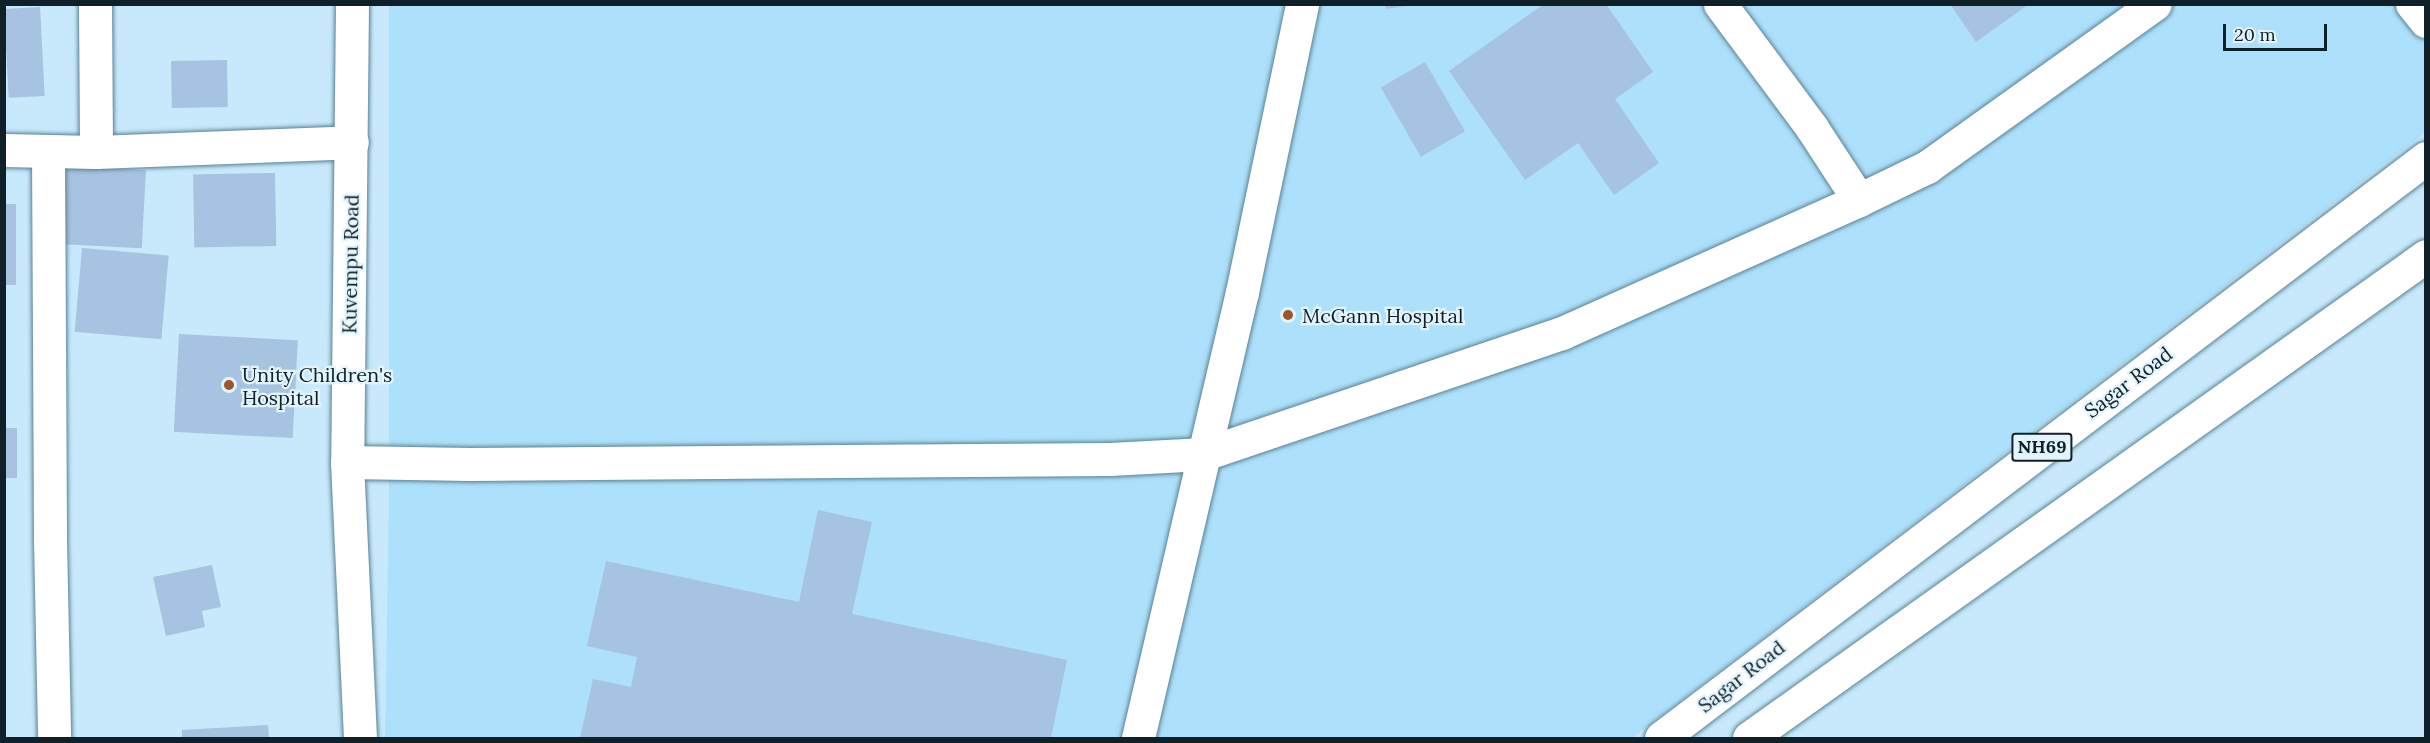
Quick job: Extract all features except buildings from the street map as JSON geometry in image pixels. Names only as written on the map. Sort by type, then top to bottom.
[{"type":"main road","points":[[95,4],[96,152]]},
{"type":"main road","name":"Kuvempu Road","points":[[352,4],[347,462],[360,738]]},
{"type":"main road","points":[[1138,738],[1244,280],[1302,4]]},
{"type":"main road","points":[[1720,4],[1812,128],[1859,200]]},
{"type":"main road","points":[[347,462],[482,464],[1110,459],[1204,454],[1562,333],[1859,200],[1927,167],[2155,4]]},
{"type":"main road","points":[[2412,4],[2426,21]]},
{"type":"main road","points":[[4,150],[96,152],[352,142]]},
{"type":"main road","points":[[48,151],[50,528],[54,738]]},
{"type":"main road","name":"Sagar Road","points":[[1661,738],[2426,158]]},
{"type":"main road","points":[[1749,738],[2426,256]]},
{"type":"shaded area","name":"McGann Hospital","points":[[389,5],[2425,5],[2425,133],[1632,738],[385,738],[389,497]]},
{"type":"place","name":"McGann Hospital","points":[[1288,315]]},
{"type":"place","name":"Unity Children's Hospital","points":[[229,385]]}]
